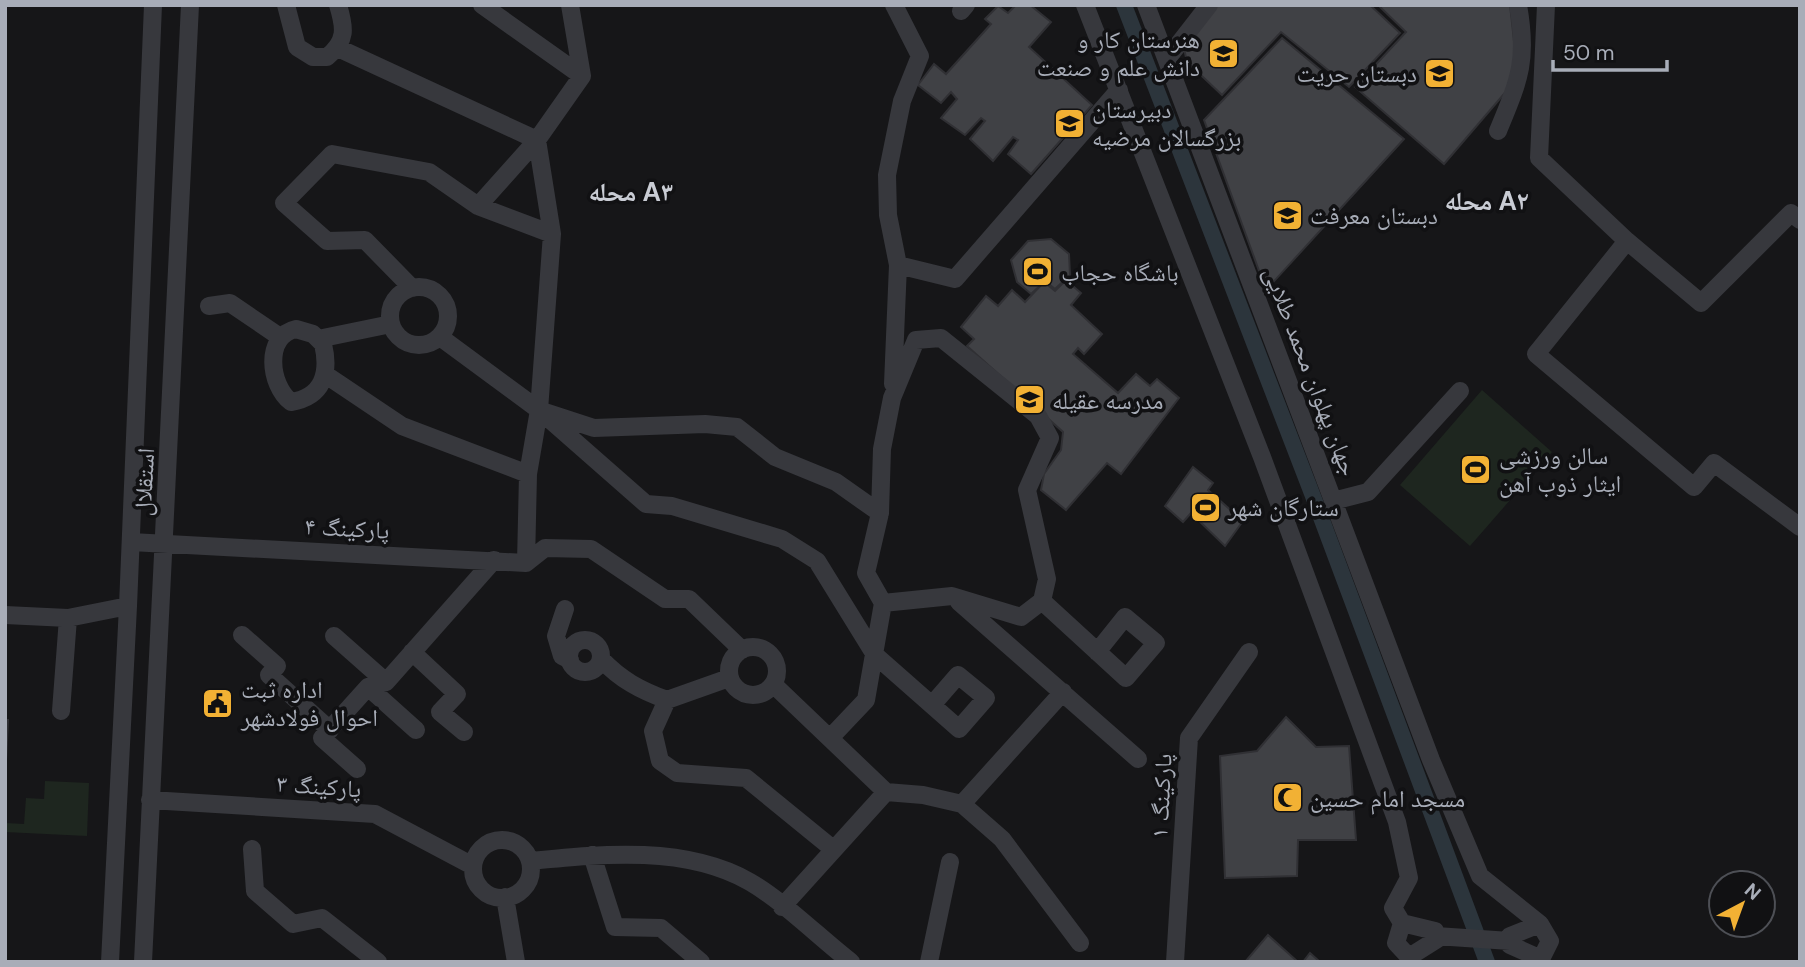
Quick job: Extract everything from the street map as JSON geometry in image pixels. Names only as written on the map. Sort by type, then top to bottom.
[{"type":"street","name":"استقلال","points":[[110,962],[131,542],[153,5]]},
{"type":"street","name":"استقلال","points":[[144,962],[190,5]]},
{"type":"street","points":[[286,5],[297,47],[313,57],[327,57],[338,48],[344,37],[338,5]]},
{"type":"street","points":[[482,5],[582,76]]},
{"type":"street","points":[[478,206],[537,140],[582,76],[569,5]]},
{"type":"street","points":[[830,738],[866,700],[883,603],[866,573],[880,513],[882,449],[892,398],[898,265],[888,215],[887,176],[902,101],[920,56],[894,5]]},
{"type":"street","points":[[1085,5],[1267,470],[1397,822],[1409,878],[1393,908],[1402,923],[1435,931],[1436,940],[1412,959],[1396,943],[1402,923]]},
{"type":"street","name":"جهان پهلوان محمد طلایی","points":[[1146,5],[1431,760],[1480,876],[1541,924]]},
{"type":"street","points":[[1167,58],[1209,5]]},
{"type":"street","points":[[1498,131],[1523,62],[1525,41],[1518,5]]},
{"type":"street","points":[[1546,5],[1539,158],[1627,241],[1701,303],[1791,213],[1800,220]]},
{"type":"street","points":[[338,48],[537,140]]},
{"type":"street","points":[[898,265],[955,279],[1119,90]]},
{"type":"street","points":[[526,563],[528,474],[539,410],[552,234],[537,140]]},
{"type":"street","points":[[412,288],[365,240],[327,241],[284,203],[332,154],[429,172],[478,206],[552,234]]},
{"type":"street","points":[[1627,241],[1536,354],[1694,487],[1714,463],[1800,527]]},
{"type":"street","points":[[412,288],[429,289],[442,300],[448,319],[440,337],[422,345],[403,340],[391,324],[393,304],[397,297],[412,288]]},
{"type":"street","points":[[209,306],[230,303],[280,337]]},
{"type":"street","points":[[318,339],[391,324]]},
{"type":"street","points":[[296,329],[318,339],[325,351],[326,375],[322,384],[308,398],[291,402],[278,390],[273,367],[280,337],[285,331],[296,329]]},
{"type":"street","points":[[440,337],[539,410],[646,504],[672,506],[782,539],[817,561],[875,655],[932,705]]},
{"type":"street","points":[[883,603],[953,596],[1021,617],[1042,601],[1047,579],[1027,489],[1050,438],[1038,416],[940,338],[916,340],[892,398]]},
{"type":"street","points":[[326,375],[402,426],[528,474]]},
{"type":"street","points":[[1334,501],[1368,492],[1460,391]]},
{"type":"street","points":[[539,410],[594,428],[705,424],[737,427],[775,457],[836,482],[880,513]]},
{"type":"street","name":"پارکینگ ۴","points":[[131,542],[526,563]]},
{"type":"street","points":[[526,563],[545,548],[591,550],[665,599],[690,599],[742,650]]},
{"type":"street","points":[[356,769],[322,738],[368,687],[386,682],[494,560]]},
{"type":"street","points":[[953,596],[1138,759]]},
{"type":"street","points":[[1042,601],[1097,652]]},
{"type":"street","points":[[5,615],[68,618],[128,606]]},
{"type":"street","points":[[565,610],[556,636],[562,656],[570,660],[576,669],[586,672],[596,668],[601,659],[616,675],[637,689],[667,700],[729,678]]},
{"type":"street","points":[[61,711],[68,618]]},
{"type":"street","points":[[242,635],[277,666],[269,675],[330,730]]},
{"type":"street","points":[[334,636],[386,682]]},
{"type":"street","points":[[758,647],[772,655],[778,669],[774,685],[762,695],[747,695],[733,686],[729,678],[730,662],[742,650],[758,647]]},
{"type":"street","points":[[412,652],[457,694],[440,712],[464,732]]},
{"type":"street","name":"پارکینگ ۱","points":[[1175,962],[1189,738],[1249,652]]},
{"type":"street","points":[[774,685],[886,792],[946,799],[962,804],[1002,839],[1080,943]]},
{"type":"street","points":[[368,687],[416,730]]},
{"type":"street","points":[[962,804],[1063,692]]},
{"type":"street","points":[[667,700],[653,731],[660,761],[677,773],[746,778],[833,849]]},
{"type":"street","points":[[782,907],[886,792]]},
{"type":"street","name":"پارکینگ ۳","points":[[150,800],[375,814],[473,866]]},
{"type":"street","points":[[503,840],[519,846],[530,861],[531,871],[523,889],[505,897],[495,897],[478,886],[473,866],[480,849],[487,844],[503,840]]},
{"type":"street","points":[[252,849],[255,891],[293,924],[322,918],[378,962]]},
{"type":"street","points":[[530,861],[592,855],[695,860],[750,882],[851,962]]},
{"type":"street","points":[[592,855],[615,927],[661,928],[701,962]]},
{"type":"street","points":[[929,962],[950,862]]},
{"type":"street","points":[[505,897],[516,962]]},
{"type":"street","points":[[1541,924],[1550,941],[1546,959],[1510,946],[1510,936],[1541,924]]},
{"type":"street","points":[[1436,936],[1510,941]]},
{"type":"shaded area","name":"سالن ورزشی ایثار ذوب آهن","points":[[1482,390],[1552,452],[1470,546],[1400,485]]},
{"type":"shaded area","points":[[45,781],[89,783],[87,836],[5,832],[5,823],[24,824],[26,798],[44,799]]},
{"type":"building","points":[[1016,5],[1030,5],[1051,22],[1029,47],[1092,105],[1031,174],[1008,154],[1018,140],[1013,137],[993,161],[970,139],[985,121],[981,118],[965,135],[941,118],[957,99],[951,92],[941,103],[918,85],[934,64],[946,74],[991,24],[985,19],[998,6],[1008,13]]},
{"type":"building","name":"هنرستان کار و دانش علم و صنعت","points":[[1216,5],[1370,5],[1400,33],[1349,87],[1281,32],[1222,95],[1187,62],[1183,44]]},
{"type":"building","name":"دبستان حریت","points":[[1378,5],[1510,5],[1516,59],[1510,87],[1444,164],[1355,87],[1406,32]]},
{"type":"building","name":"دبستان معرفت","points":[[1282,38],[1404,139],[1266,290],[1204,120]]},
{"type":"building","points":[[1051,239],[1069,254],[1070,275],[1055,289],[1045,281],[1031,294],[1017,282],[1011,260],[1028,241]]},
{"type":"building","points":[[1066,280],[1081,293],[1071,305],[1102,334],[1084,354],[1078,348],[1073,354],[1118,393],[1136,374],[1150,386],[1157,379],[1179,398],[1121,474],[1107,463],[1066,510],[1041,490],[1044,474],[1061,450],[1063,432],[967,346],[974,339],[961,327],[986,296],[998,306],[1012,290],[1025,302],[1044,282],[1055,291]]},
{"type":"building","points":[[1193,467],[1213,483],[1208,490],[1243,521],[1225,546],[1191,513],[1183,522],[1165,506]]},
{"type":"building","name":"مسجد امام حسین","points":[[1286,717],[1316,747],[1349,746],[1356,840],[1298,840],[1297,876],[1225,878],[1220,756],[1257,751]]},
{"type":"building","points":[[5,720],[8,720],[5,781]]},
{"type":"building","points":[[1268,935],[1298,962],[1245,962]]},
{"type":"building","points":[[1310,953],[1320,962],[1303,962]]},
{"type":"waterway","points":[[1124,5],[1316,504],[1487,962]]},
{"type":"place","name":"هنرستان کار و دانش علم و صنعت","points":[[1223,53]]},
{"type":"place","name":"دبستان حریت","points":[[1440,73]]},
{"type":"place","name":"دبیرستان بزرگسالان مرضیه","points":[[1069,123]]},
{"type":"place","name":"دبستان معرفت","points":[[1287,215]]},
{"type":"place","name":"باشگاه حجاب","points":[[1038,272]]},
{"type":"place","name":"مدرسه عقیله","points":[[1029,400]]},
{"type":"place","name":"سالن ورزشی ایثار ذوب آهن","points":[[1476,469]]},
{"type":"place","name":"ستارگان شهر","points":[[1205,507]]},
{"type":"place","name":"اداره ثبت احوال فولادشهر","points":[[218,703]]},
{"type":"place","name":"مسجد امام حسین","points":[[1287,798]]},
{"type":"district","name":"محله A۳","points":[[631,192]]},
{"type":"district","name":"محله A۲","points":[[1487,201]]}]
